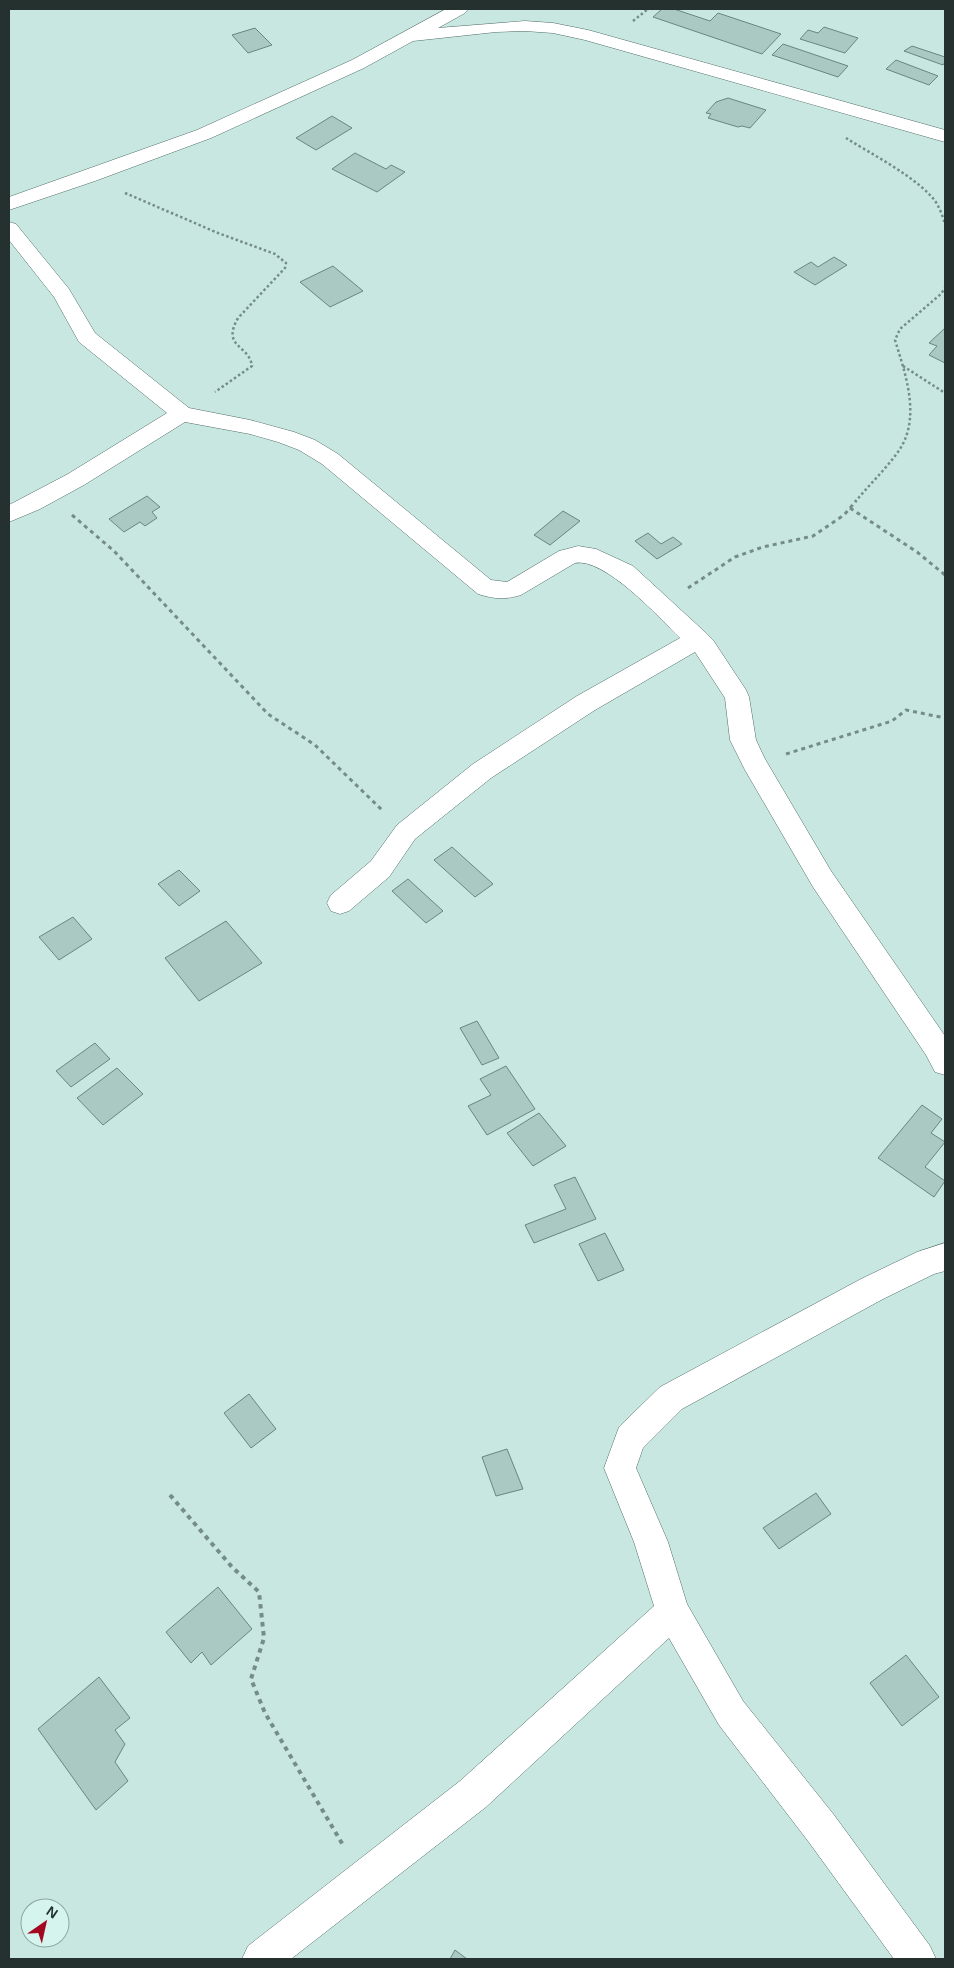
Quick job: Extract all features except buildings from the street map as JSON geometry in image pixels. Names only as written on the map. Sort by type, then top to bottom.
[{"type":"street","points":[[9,204],[88,178],[204,134],[358,64],[459,9]]},
{"type":"street","points":[[412,36],[496,27],[553,28],[588,35],[945,136]]},
{"type":"street","points":[[9,228],[34,257],[80,322],[86,338],[182,414],[250,427],[307,445],[330,459],[490,590],[505,592],[513,589],[566,557],[578,554],[588,555],[625,572],[662,605],[697,639],[714,660],[737,697],[744,740],[754,764],[822,879],[936,1046],[945,1063]]},
{"type":"street","points":[[9,514],[49,495],[105,464],[182,414]]},
{"type":"street","points":[[340,903],[380,869],[406,832],[482,770],[586,703],[697,639]]},
{"type":"street","points":[[917,1959],[820,1828],[731,1713],[673,1612],[651,1542],[620,1468],[630,1438],[671,1398],[872,1289],[928,1262],[945,1256]]},
{"type":"street","points":[[261,1959],[473,1794],[673,1612]]},
{"type":"path","points":[[843,136],[914,182],[932,197],[942,214],[945,224]]},
{"type":"path","points":[[88,178],[218,233],[275,254],[286,263],[285,268],[238,318],[232,327],[231,335],[234,342],[251,358],[252,366],[182,414]]},
{"type":"path","points":[[662,605],[735,557],[764,547],[812,536],[844,515],[900,448],[906,433],[910,407],[908,383],[896,345],[896,335],[900,329],[941,294],[945,288]]},
{"type":"path","points":[[902,366],[945,393]]},
{"type":"path","points":[[49,495],[114,551],[268,714],[315,745],[406,832]]},
{"type":"path","points":[[850,508],[917,552],[945,575]]},
{"type":"path","points":[[754,764],[892,721],[906,710],[945,718]]},
{"type":"path","points":[[170,1496],[232,1567],[259,1592],[264,1638],[251,1680],[265,1713],[363,1880]]}]
